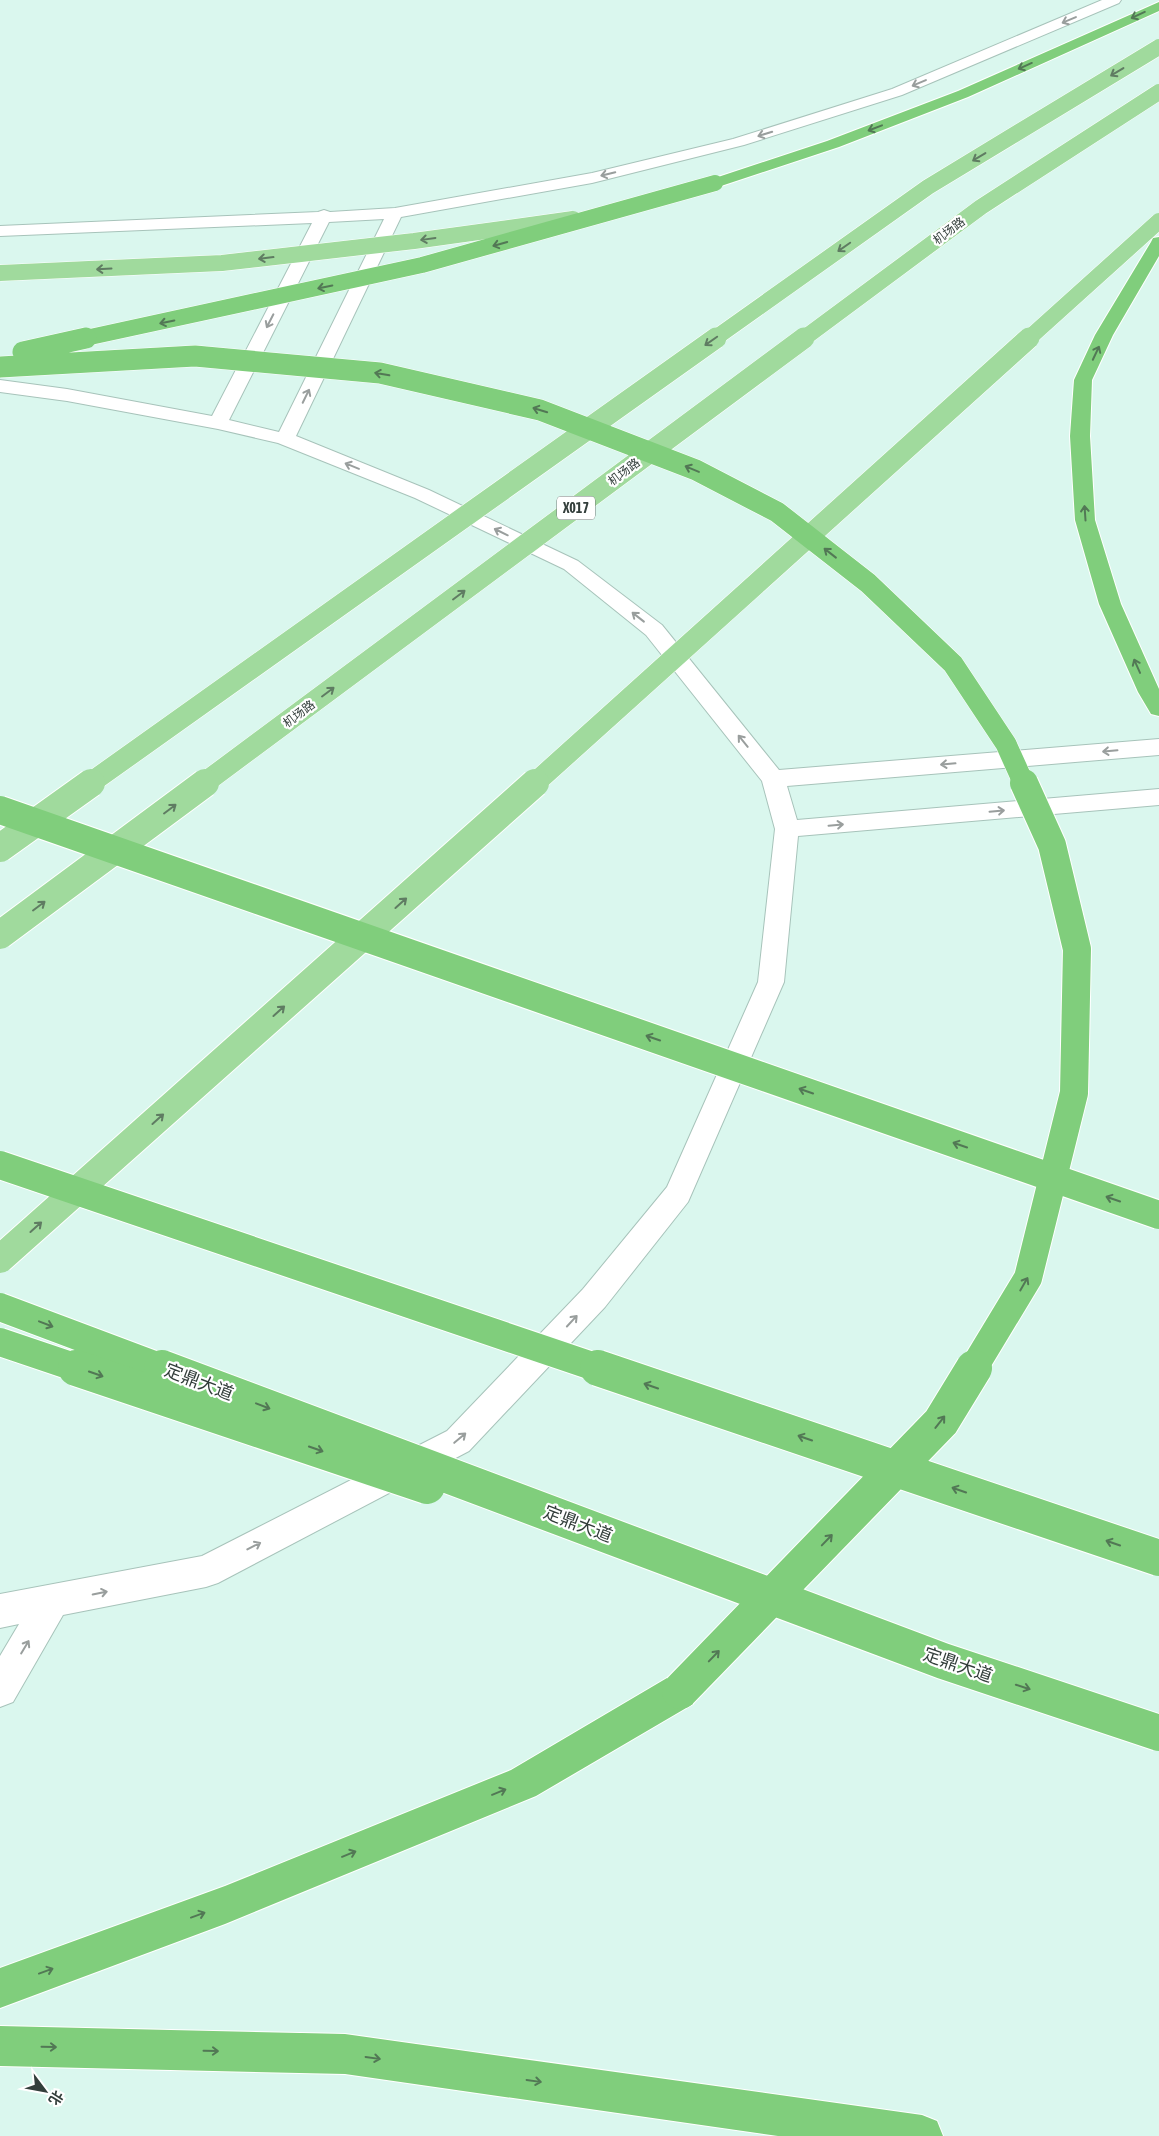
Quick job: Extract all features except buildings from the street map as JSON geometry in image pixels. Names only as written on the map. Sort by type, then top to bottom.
[{"type":"highway","points":[[0,357],[422,266],[716,183],[833,144],[963,94],[1159,6]]},
{"type":"highway","points":[[1159,242],[1104,335],[1083,380],[1080,436],[1085,520],[1110,604],[1148,692],[1159,709]]},
{"type":"highway","points":[[0,366],[194,356],[380,373],[540,410],[696,470],[776,512],[868,583],[953,664],[1006,744],[1052,845],[1077,949],[1074,1093],[1028,1278],[941,1422],[680,1691],[523,1782],[225,1905],[0,1988]]},
{"type":"highway","points":[[0,839],[132,754]]},
{"type":"highway","points":[[0,810],[1159,1215]]},
{"type":"highway","points":[[0,1165],[1159,1558]]},
{"type":"highway","name":"定鼎大道","points":[[0,1307],[943,1661],[1159,1733]]},
{"type":"highway","points":[[0,1342],[943,1661]]},
{"type":"highway","points":[[0,2046],[345,2054],[922,2136]]},
{"type":"main road","points":[[0,231],[212,223],[395,212],[592,178],[738,142],[897,92],[1114,0]]},
{"type":"main road","points":[[0,848],[928,187],[1159,47]]},
{"type":"main road","name":"机场路","points":[[0,935],[981,207],[1159,92]]},
{"type":"main road","points":[[0,273],[222,263],[414,241],[566,221],[716,183]]},
{"type":"main road","points":[[285,440],[395,212]]},
{"type":"main road","points":[[218,422],[324,215]]},
{"type":"main road","points":[[0,1259],[403,902],[1159,221]]},
{"type":"main road","points":[[0,386],[218,422],[285,440],[422,494],[571,565],[654,630],[773,779],[787,829],[771,982],[678,1194],[594,1298],[458,1441],[206,1571],[0,1611]]},
{"type":"main road","points":[[773,779],[1159,746]]},
{"type":"main road","points":[[787,829],[1159,797]]},
{"type":"main road","points":[[0,1689],[52,1602]]}]
